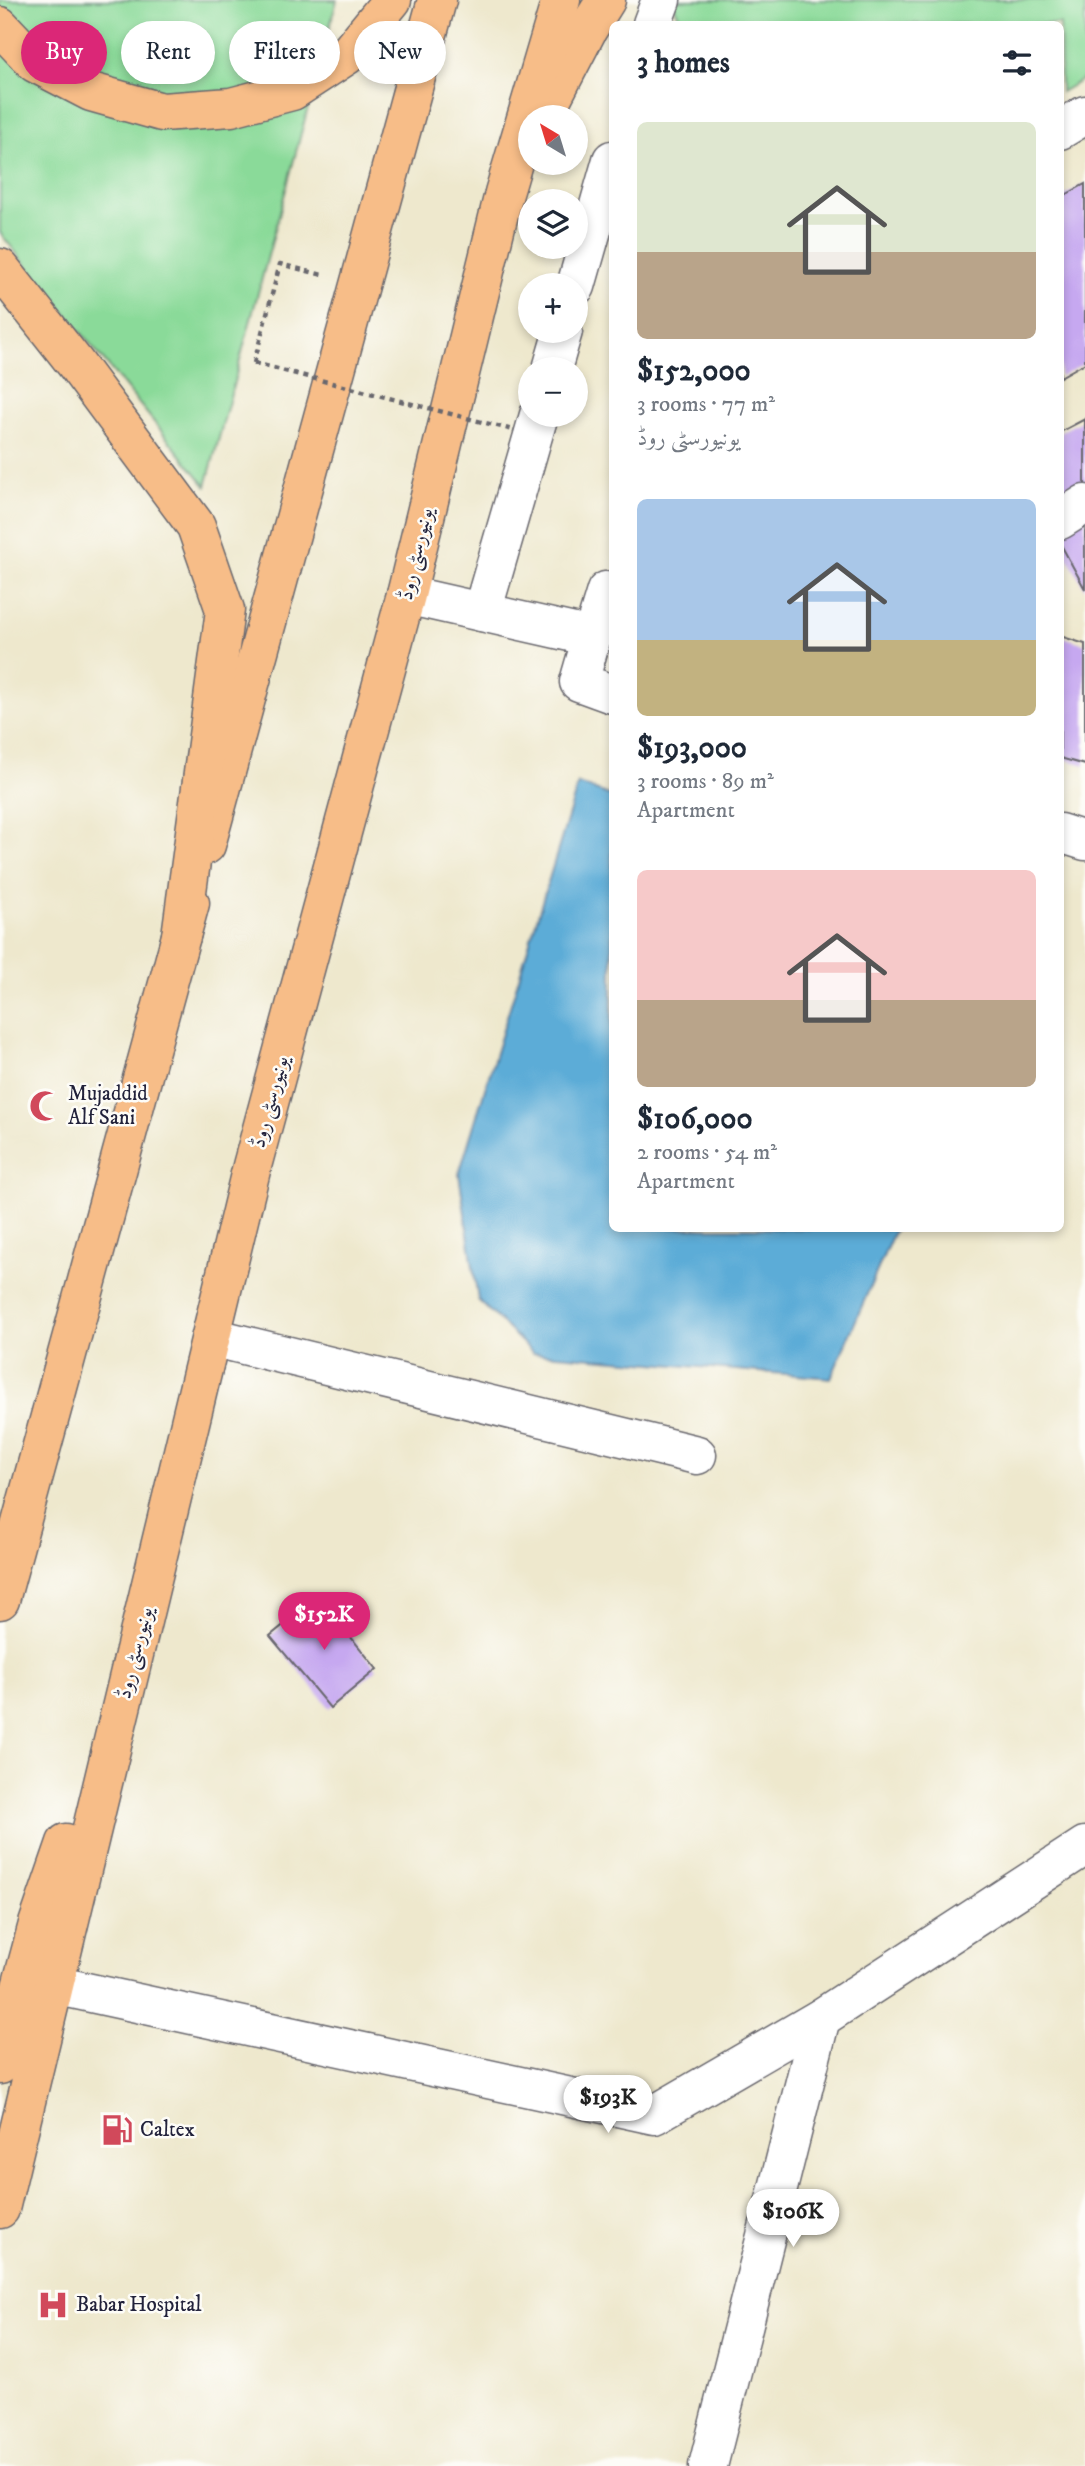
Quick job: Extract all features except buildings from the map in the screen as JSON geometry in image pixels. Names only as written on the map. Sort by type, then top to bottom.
[{"type":"main road","points":[[0,26],[35,63],[91,92],[162,112],[231,107],[292,91],[347,55],[391,0]]},
{"type":"main road","points":[[0,1616],[4,1585],[437,0]]},
{"type":"main road","name":"یونیورسٹی روڈ","points":[[0,2209],[253,1166],[407,595],[504,193],[561,0]]},
{"type":"main road","points":[[550,105],[602,21]]},
{"type":"main road","points":[[504,193],[518,166]]},
{"type":"main road","points":[[0,268],[75,363],[195,526],[225,610],[181,936]]},
{"type":"main road","points":[[0,2065],[38,1924],[146,1606]]},
{"type":"street","points":[[653,21],[661,0]]},
{"type":"street","points":[[1064,128],[1085,115]]},
{"type":"street","points":[[580,273],[609,170]]},
{"type":"street","points":[[482,612],[525,427]]},
{"type":"street","points":[[1064,517],[1085,504]]},
{"type":"street","points":[[609,592],[606,591],[579,682],[609,693]]},
{"type":"street","points":[[407,595],[592,637]]},
{"type":"street","points":[[1064,835],[1085,841]]},
{"type":"street","points":[[211,1337],[697,1455]]},
{"type":"street","points":[[54,1985],[654,2115],[821,2018],[1085,1846]]},
{"type":"street","points":[[708,2466],[821,2018]]},
{"type":"path","points":[[280,264],[254,363],[518,420]]},
{"type":"green space","points":[[0,0],[337,0],[331,21],[229,21],[229,84],[314,84],[206,486],[0,233]]},
{"type":"green space","points":[[672,0],[1085,0],[1085,78],[1064,90],[1064,21],[681,21]]},
{"type":"water","points":[[578,784],[609,795],[609,1232],[894,1232],[831,1378],[533,1353],[478,1300],[459,1174]]},
{"type":"place","name":"Mujaddid Alf Sani","points":[[45,1106]]},
{"type":"place","name":"Caltex","points":[[117,2130]]},
{"type":"place","name":"Babar Hospital","points":[[53,2305]]}]
